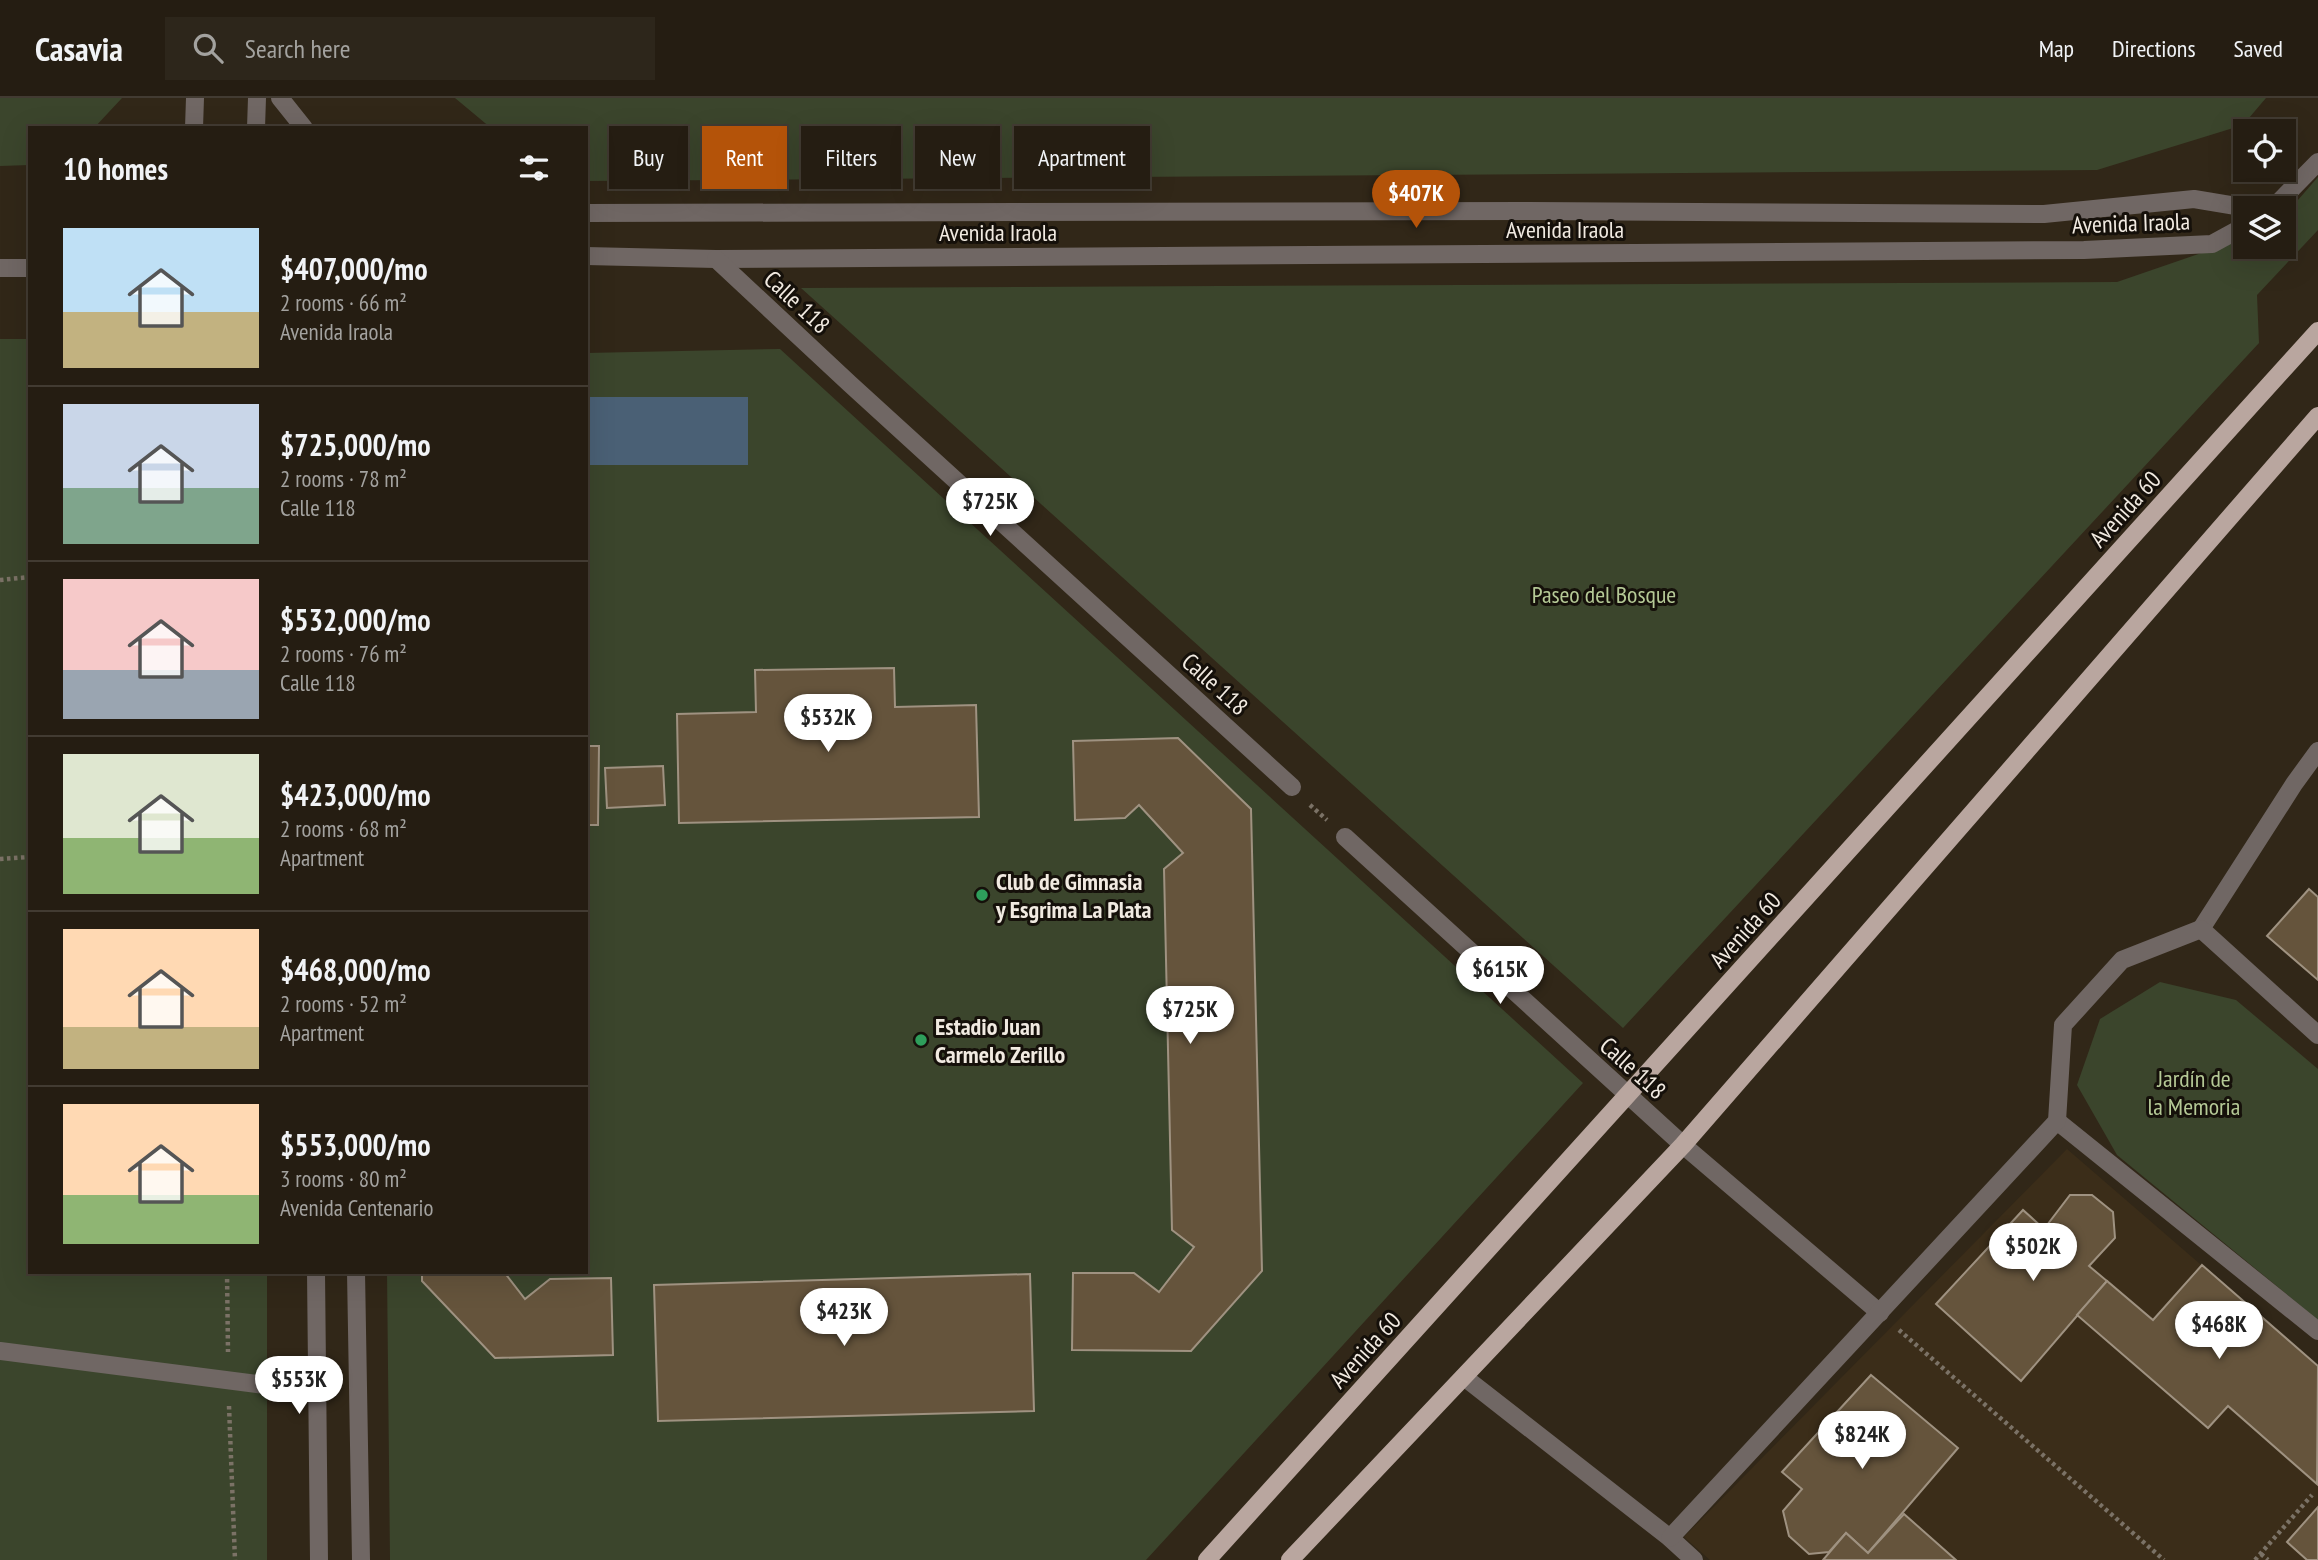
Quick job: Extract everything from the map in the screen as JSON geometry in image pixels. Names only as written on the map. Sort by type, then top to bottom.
[{"type":"main road","name":"Avenida 60","points":[[1207,1560],[2318,331]]},
{"type":"main road","points":[[1290,1560],[1683,1145],[2318,416]]},
{"type":"street","points":[[194,126],[195,98]]},
{"type":"street","points":[[256,126],[257,98]]},
{"type":"street","points":[[280,98],[302,126]]},
{"type":"street","points":[[2285,196],[2318,162]]},
{"type":"street","points":[[588,213],[1545,211],[2044,214],[2194,199],[2233,206]]},
{"type":"street","name":"Avenida Iraola","points":[[588,256],[716,259],[2084,250],[2212,244],[2233,233]]},
{"type":"street","name":"Calle 118","points":[[716,259],[1292,787]]},
{"type":"street","points":[[0,268],[28,268]]},
{"type":"street","points":[[1670,1538],[2057,1121],[2063,1025],[2122,960],[2201,929],[2318,751]]},
{"type":"street","name":"Calle 118","points":[[1345,837],[1628,1097],[1880,1313]]},
{"type":"street","points":[[2201,929],[2318,1035]]},
{"type":"street","points":[[2057,1121],[2318,1331]]},
{"type":"street","points":[[316,1274],[319,1560]]},
{"type":"street","points":[[356,1274],[361,1560]]},
{"type":"street","points":[[0,1351],[318,1392]]},
{"type":"street","points":[[1464,1377],[1670,1538],[1694,1560]]},
{"type":"path","points":[[0,580],[28,577]]},
{"type":"path","points":[[1292,787],[1345,837]]},
{"type":"path","points":[[0,859],[28,857]]},
{"type":"path","points":[[227,1274],[235,1560]]},
{"type":"path","points":[[1880,1313],[2164,1560]]},
{"type":"path","points":[[2255,1560],[2312,1495]]},
{"type":"path","points":[[2261,1554],[2268,1560]]},
{"type":"shaded area","points":[[2067,1149],[2318,1366],[2318,1560],[1710,1560],[1684,1537]]},
{"type":"green space","points":[[0,98],[122,98],[96,126],[28,126],[28,165],[0,166]]},
{"type":"green space","points":[[455,98],[2266,98],[2248,119],[2233,119],[2233,128],[2097,170],[1150,177],[1150,126],[1014,126],[1014,178],[1000,178],[1000,126],[915,126],[915,179],[901,179],[901,126],[801,126],[801,179],[787,180],[787,126],[702,126],[702,180],[688,180],[688,126],[609,126],[609,181],[588,181],[588,126],[489,126]]},
{"type":"green space","name":"Paseo del Bosque","points":[[2318,177],[2318,230],[2296,253],[2296,202]]},
{"type":"green space","name":"Paseo del Bosque","points":[[2233,242],[2233,259],[2291,259],[2257,295],[2259,343],[1623,1028],[801,288],[2117,282]]},
{"type":"green space","points":[[0,339],[28,339],[28,1274],[267,1274],[267,1560],[0,1560]]},
{"type":"green space","name":"Club de Gimnasia y Esgrima La Plata","points":[[780,349],[1583,1083],[1146,1560],[390,1560],[387,1274],[588,1274],[588,465],[748,464],[748,397],[588,397],[588,353]]},
{"type":"green space","name":"Jardín de la Memoria","points":[[2160,982],[2236,1000],[2318,1069],[2318,1320],[2117,1155],[2077,1085],[2100,1019]]},
{"type":"water","points":[[588,397],[748,397],[748,465],[588,465]]},
{"type":"building","points":[[894,668],[895,707],[976,705],[979,817],[679,823],[677,714],[756,712],[755,670]]},
{"type":"building","points":[[1178,738],[1251,809],[1262,1271],[1191,1351],[1072,1350],[1073,1273],[1134,1273],[1159,1292],[1194,1247],[1172,1230],[1164,869],[1183,853],[1139,805],[1125,818],[1075,820],[1073,741]]},
{"type":"building","points":[[588,746],[599,746],[598,825],[588,825]]},
{"type":"building","points":[[663,766],[665,805],[607,808],[605,768]]},
{"type":"building","points":[[2309,889],[2318,897],[2318,980],[2267,936]]},
{"type":"building","points":[[2070,1195],[2092,1195],[2113,1212],[2115,1238],[2089,1266],[2107,1281],[2021,1381],[1936,1304],[2023,1210],[2044,1229]]},
{"type":"building","points":[[2202,1265],[2318,1366],[2317,1484],[2228,1406],[2208,1428],[2077,1315],[2107,1281],[2153,1320]]},
{"type":"building","points":[[422,1274],[506,1274],[525,1299],[550,1279],[611,1278],[613,1355],[495,1358],[422,1281]]},
{"type":"building","points":[[1030,1274],[1034,1411],[658,1421],[654,1285]]},
{"type":"building","points":[[1871,1375],[1958,1448],[1868,1553],[1846,1533],[1829,1552],[1809,1554],[1789,1536],[1783,1511],[1802,1489],[1782,1472]]},
{"type":"building","points":[[2318,1507],[2318,1560],[2307,1560],[2287,1542]]},
{"type":"building","points":[[1904,1514],[1956,1560],[1823,1560],[1846,1533],[1868,1553]]},
{"type":"place","name":"Club de Gimnasia y Esgrima La Plata","points":[[982,895]]},
{"type":"place","name":"Estadio Juan Carmelo Zerillo","points":[[921,1040]]}]
